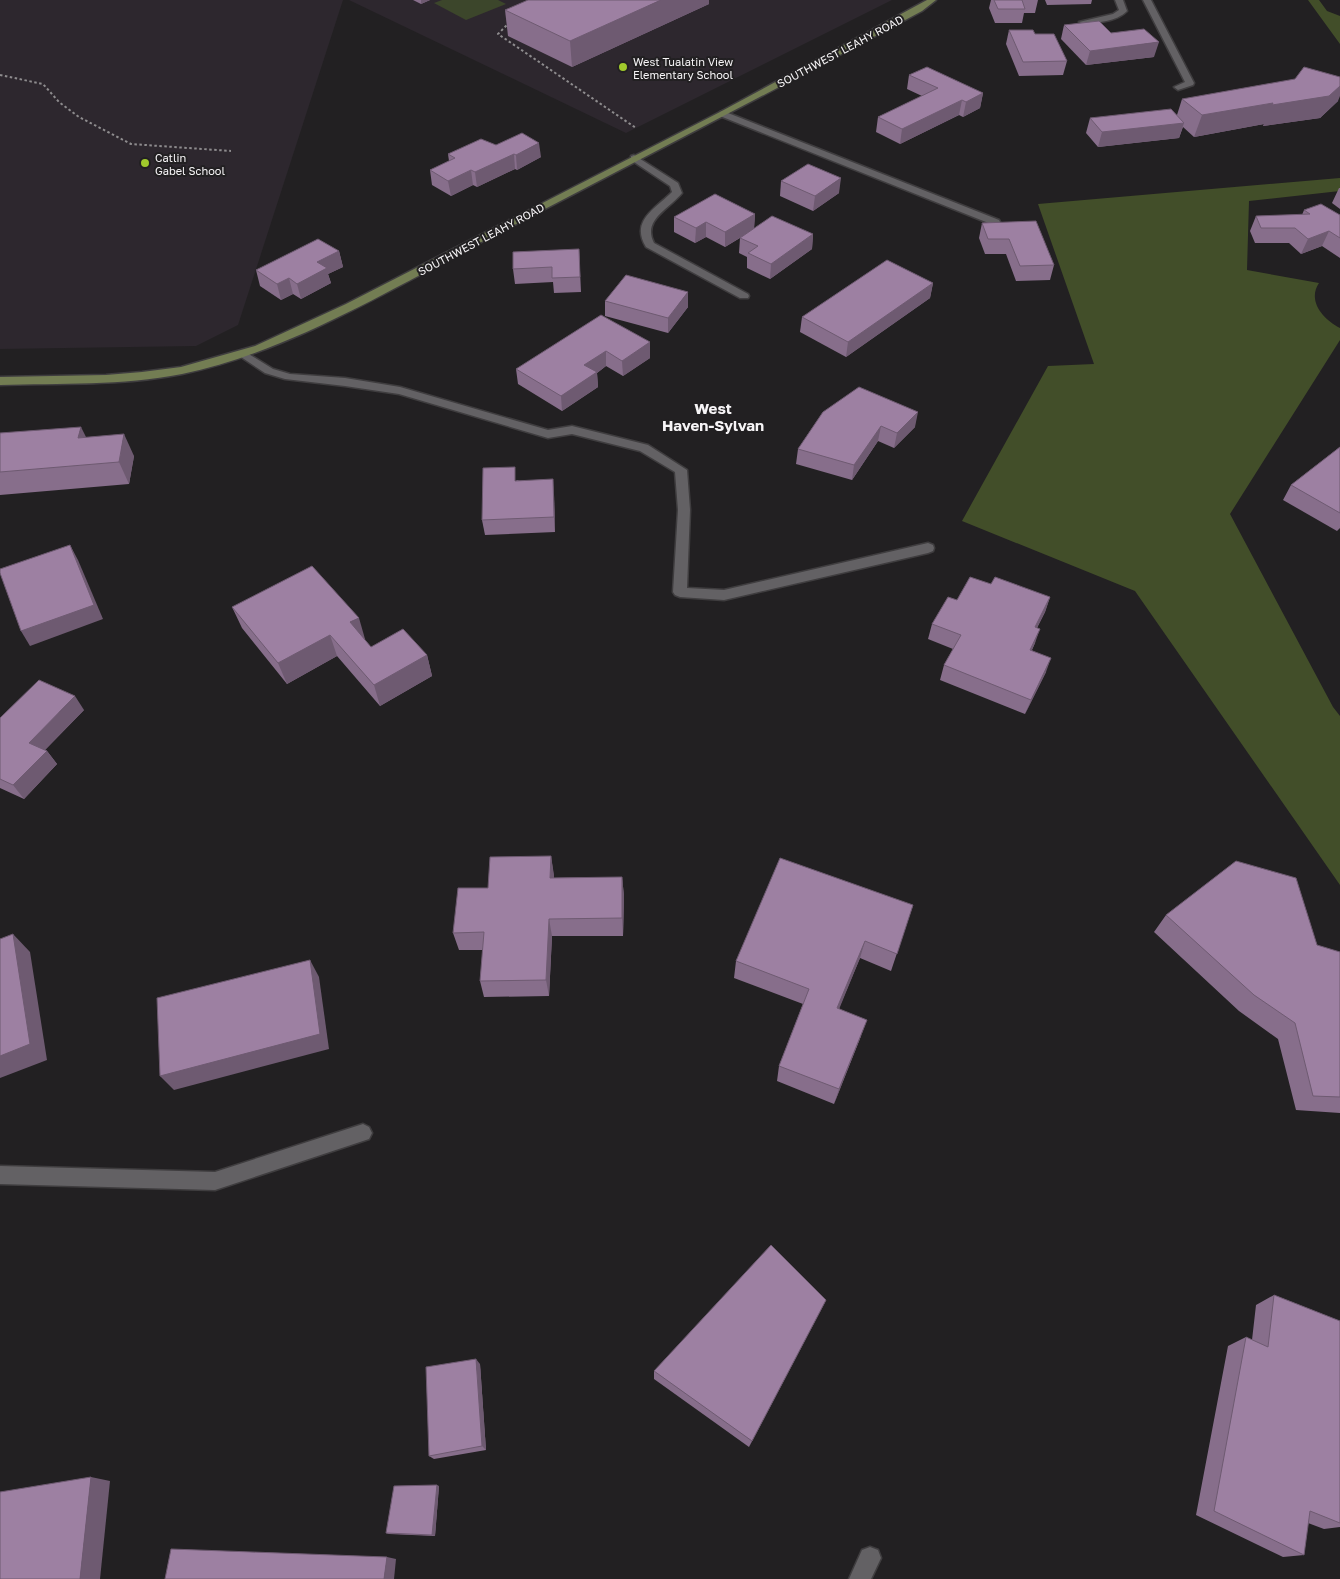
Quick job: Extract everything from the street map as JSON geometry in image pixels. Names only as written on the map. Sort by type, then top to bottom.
[{"type":"street","name":"SOUTHWEST LEAHY ROAD","points":[[0,381],[106,379],[182,370],[242,353],[294,333],[723,114],[920,9],[932,0]]},
{"type":"street","points":[[1083,22],[1115,16],[1123,11],[1119,0]]},
{"type":"street","points":[[1147,0],[1190,83],[1178,87]]},
{"type":"street","points":[[723,114],[995,222]]},
{"type":"street","points":[[634,158],[675,185],[677,193],[668,203],[656,211],[648,221],[644,230],[645,238],[650,245],[744,296]]},
{"type":"street","points":[[242,353],[269,371],[289,377],[345,382],[400,391],[548,434],[572,430],[644,448],[681,470],[684,510],[680,592],[724,595],[928,548]]},
{"type":"street","points":[[0,1174],[215,1181],[363,1133]]},
{"type":"street","points":[[860,1579],[870,1558]]},
{"type":"path","points":[[511,20],[498,34],[660,145]]},
{"type":"path","points":[[0,75],[43,84],[59,102],[79,117],[131,144],[231,151]]},
{"type":"shaded area","name":"Catlin Gabel School","points":[[0,0],[343,0],[238,325],[196,346],[0,349]]},
{"type":"shaded area","name":"West Tualatin View Elementary School","points":[[349,0],[892,0],[626,133]]},
{"type":"green space","points":[[442,0],[498,0],[506,4],[466,20],[434,3]]},
{"type":"green space","points":[[1308,0],[1319,0],[1327,11],[1340,16],[1340,44]]},
{"type":"green space","points":[[1340,178],[1340,191],[1249,201],[1247,270],[1319,283],[1315,296],[1316,303],[1323,315],[1340,328],[1340,340],[1230,514],[1333,707],[1340,716],[1340,885],[1135,591],[962,521],[1048,366],[1094,364],[1038,204]]},
{"type":"building","points":[[528,0],[661,0],[570,41],[505,10]]},
{"type":"building","points":[[994,0],[1022,0],[1025,9],[998,9]]},
{"type":"building","points":[[1099,21],[1111,33],[1144,29],[1159,42],[1090,51],[1064,25]]},
{"type":"building","points":[[1009,30],[1033,30],[1035,34],[1054,34],[1067,61],[1023,62]]},
{"type":"building","points":[[927,67],[983,93],[966,102],[962,100],[902,129],[878,117],[938,88],[909,75]]},
{"type":"building","points":[[1304,67],[1340,77],[1340,86],[1329,96],[1202,115],[1182,99],[1295,79]]},
{"type":"building","points":[[1171,109],[1184,123],[1102,132],[1090,118]]},
{"type":"building","points":[[522,133],[539,143],[516,155],[514,154],[475,172],[471,170],[448,181],[430,170],[455,158],[448,154],[481,139],[496,145]]},
{"type":"building","points":[[808,164],[841,178],[815,196],[781,181]]},
{"type":"building","points":[[715,194],[755,214],[725,232],[706,222],[696,228],[674,217]]},
{"type":"building","points":[[1321,204],[1340,215],[1340,238],[1329,231],[1308,239],[1295,228],[1261,228],[1256,216],[1310,214],[1304,210]]},
{"type":"building","points":[[772,216],[813,234],[771,264],[748,253],[758,246],[740,238]]},
{"type":"building","points":[[1036,221],[1054,265],[1020,266],[1009,239],[988,239],[982,223]]},
{"type":"building","points":[[318,239],[339,251],[317,262],[327,268],[297,284],[289,278],[277,284],[256,270]]},
{"type":"building","points":[[579,249],[580,277],[552,278],[552,267],[513,269],[513,252]]},
{"type":"building","points":[[887,260],[933,283],[848,342],[802,317]]},
{"type":"building","points":[[626,275],[688,292],[668,318],[605,301]]},
{"type":"building","points":[[601,315],[650,342],[622,361],[606,351],[584,365],[597,372],[561,396],[516,369]]},
{"type":"building","points":[[859,387],[918,412],[897,433],[881,426],[854,465],[798,449],[823,412]]},
{"type":"building","points":[[81,427],[78,438],[124,434],[119,462],[0,472],[0,433]]},
{"type":"building","points":[[1340,447],[1340,513],[1291,485]]},
{"type":"building","points":[[515,467],[515,481],[553,479],[554,517],[482,520],[483,468]]},
{"type":"building","points":[[70,545],[94,605],[21,631],[0,569]]},
{"type":"building","points":[[312,566],[359,618],[350,622],[371,647],[403,629],[427,655],[374,685],[330,635],[278,663],[232,607]]},
{"type":"building","points":[[970,577],[991,584],[995,577],[1050,597],[1035,627],[1040,629],[1030,650],[1051,658],[1031,700],[944,665],[961,635],[932,624],[948,597],[957,600]]},
{"type":"building","points":[[39,680],[75,696],[29,743],[47,751],[13,785],[0,779],[0,718]]},
{"type":"building","points":[[551,856],[550,878],[622,877],[622,918],[549,919],[546,980],[480,981],[484,932],[453,933],[458,888],[488,888],[490,857]]},
{"type":"building","points":[[780,858],[913,905],[897,954],[865,941],[837,1008],[867,1020],[839,1089],[779,1066],[809,989],[736,961]]},
{"type":"building","points":[[1236,861],[1296,878],[1317,945],[1340,952],[1340,1097],[1313,1096],[1295,1023],[1254,995],[1166,915]]},
{"type":"building","points":[[13,934],[30,1044],[0,1056],[0,939]]},
{"type":"building","points":[[310,960],[320,1034],[160,1076],[157,998]]},
{"type":"building","points":[[771,1245],[826,1300],[752,1441],[654,1371]]},
{"type":"building","points":[[1274,1295],[1340,1321],[1340,1523],[1310,1511],[1304,1555],[1214,1511],[1246,1337],[1268,1347]]},
{"type":"building","points":[[476,1359],[482,1446],[429,1456],[426,1367]]},
{"type":"building","points":[[91,1477],[80,1579],[0,1579],[0,1492]]},
{"type":"building","points":[[437,1485],[432,1535],[386,1533],[394,1486]]},
{"type":"building","points":[[171,1549],[387,1557],[384,1579],[165,1579]]},
{"type":"place","name":"West Tualatin View Elementary School","points":[[623,67]]},
{"type":"place","name":"Catlin Gabel School","points":[[145,163]]},
{"type":"district","name":"West Haven-Sylvan","points":[[713,416]]}]
